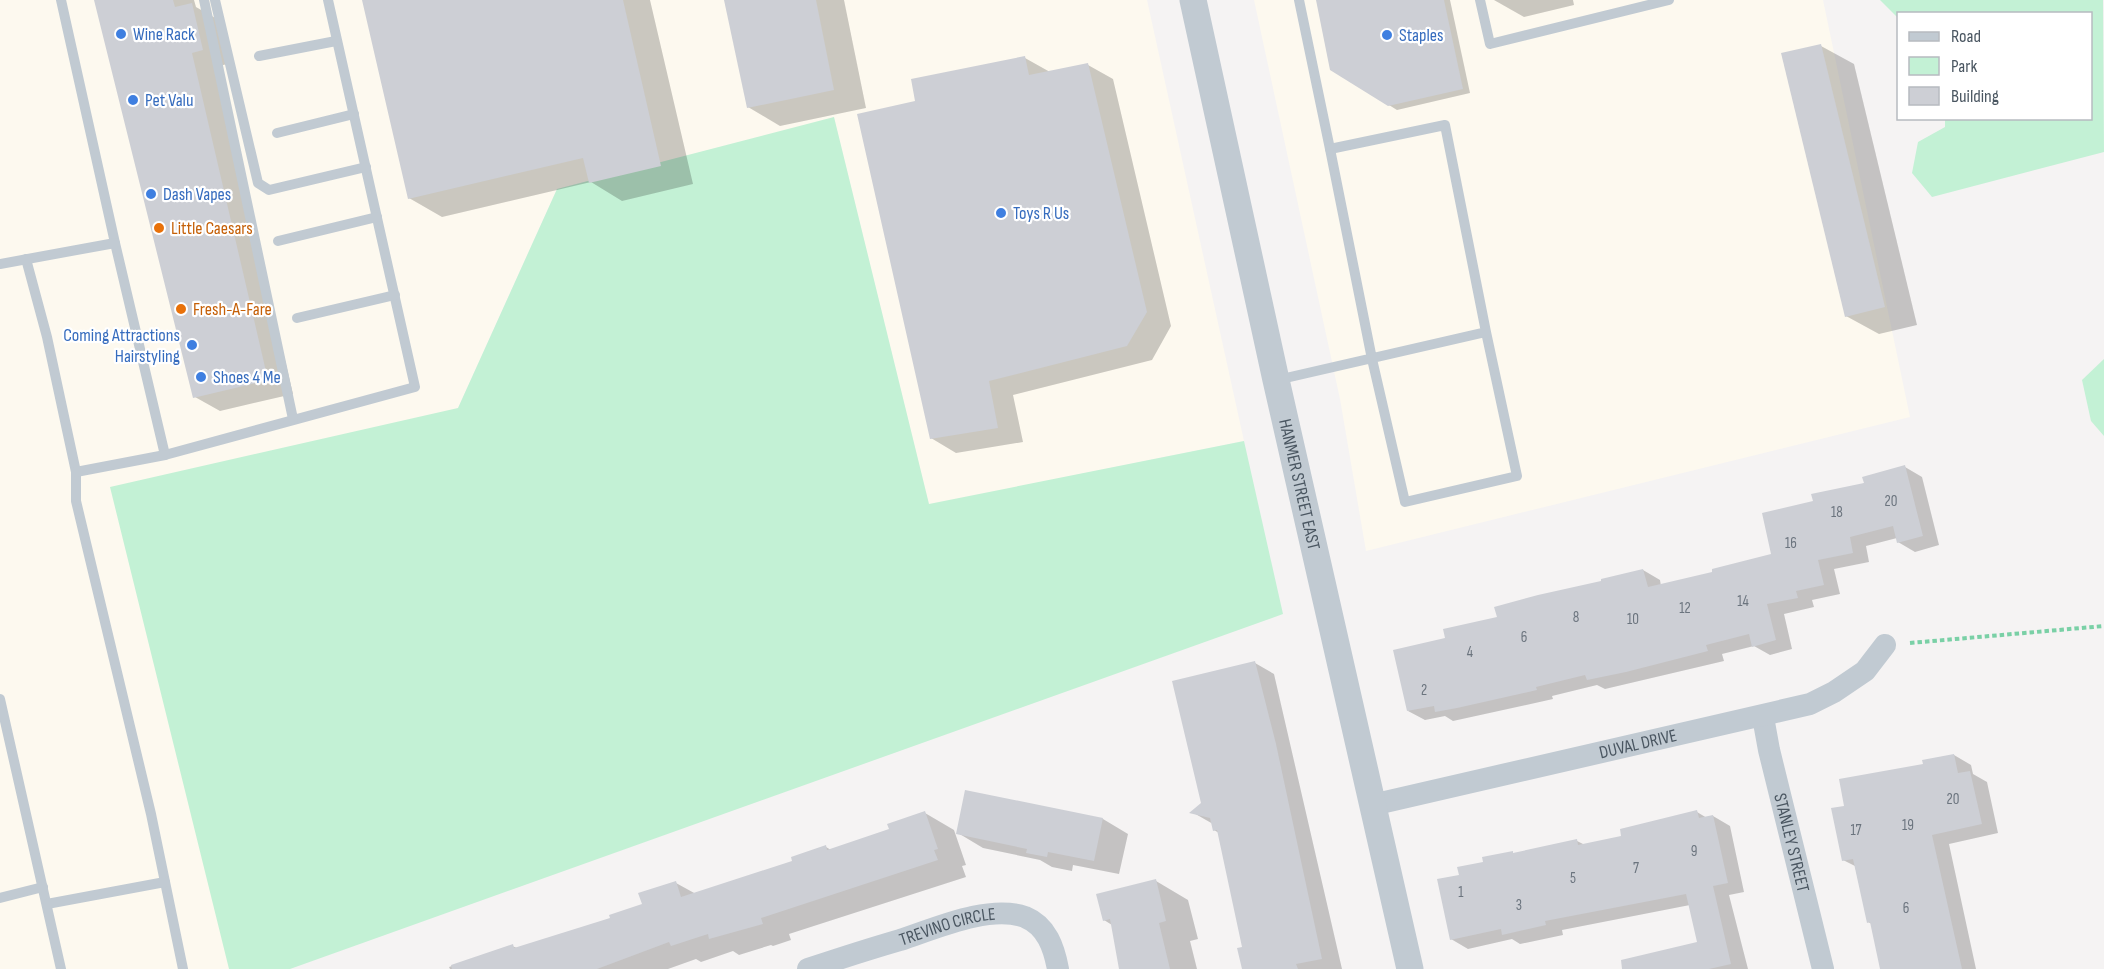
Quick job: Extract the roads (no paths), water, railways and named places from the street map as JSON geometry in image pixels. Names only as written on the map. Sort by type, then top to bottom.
[{"type":"street","name":"HANMER STREET EAST","points":[[1193,0],[1276,380],[1410,969]]},
{"type":"street","name":"DUVAL DRIVE","points":[[1372,805],[1763,717],[1810,704],[1834,692],[1864,670],[1886,645]]},
{"type":"street","name":"STANLEY STREET","points":[[1763,717],[1823,969]]},
{"type":"street","name":"TREVINO CIRCLE","points":[[807,969],[954,922],[1005,913],[1026,918],[1041,927],[1051,943],[1058,969]]},
{"type":"lane","points":[[61,0],[165,455]]},
{"type":"lane","points":[[214,0],[258,183],[269,190],[366,167]]},
{"type":"lane","points":[[214,0],[293,419]]},
{"type":"lane","points":[[76,471],[165,455],[415,387],[328,0]]},
{"type":"lane","points":[[1299,0],[1372,359],[1405,502],[1517,476],[1445,125],[1330,148]]},
{"type":"lane","points":[[1480,0],[1490,44],[1670,0]]},
{"type":"lane","points":[[259,56],[336,40]]},
{"type":"lane","points":[[277,133],[354,114]]},
{"type":"lane","points":[[278,241],[377,217]]},
{"type":"lane","points":[[0,264],[115,243]]},
{"type":"lane","points":[[27,260],[47,337],[76,471],[76,501],[112,647],[183,969]]},
{"type":"lane","points":[[297,318],[395,295]]},
{"type":"lane","points":[[1276,380],[1486,332]]},
{"type":"lane","points":[[0,699],[61,969]]},
{"type":"lane","points":[[47,904],[165,882]]},
{"type":"lane","points":[[0,898],[43,887]]},
{"type":"place","name":"Wine Rack","points":[[121,34]]},
{"type":"place","name":"Staples","points":[[1387,35]]},
{"type":"place","name":"Pet Valu","points":[[133,100]]},
{"type":"place","name":"Dash Vapes","points":[[151,194]]},
{"type":"place","name":"Toys R Us","points":[[1001,213]]},
{"type":"place","name":"Little Caesars","points":[[159,228]]},
{"type":"place","name":"Fresh-A-Fare","points":[[181,309]]},
{"type":"place","name":"Coming Attractions Hairstyling","points":[[192,345]]},
{"type":"place","name":"Shoes 4 Me","points":[[201,377]]}]
